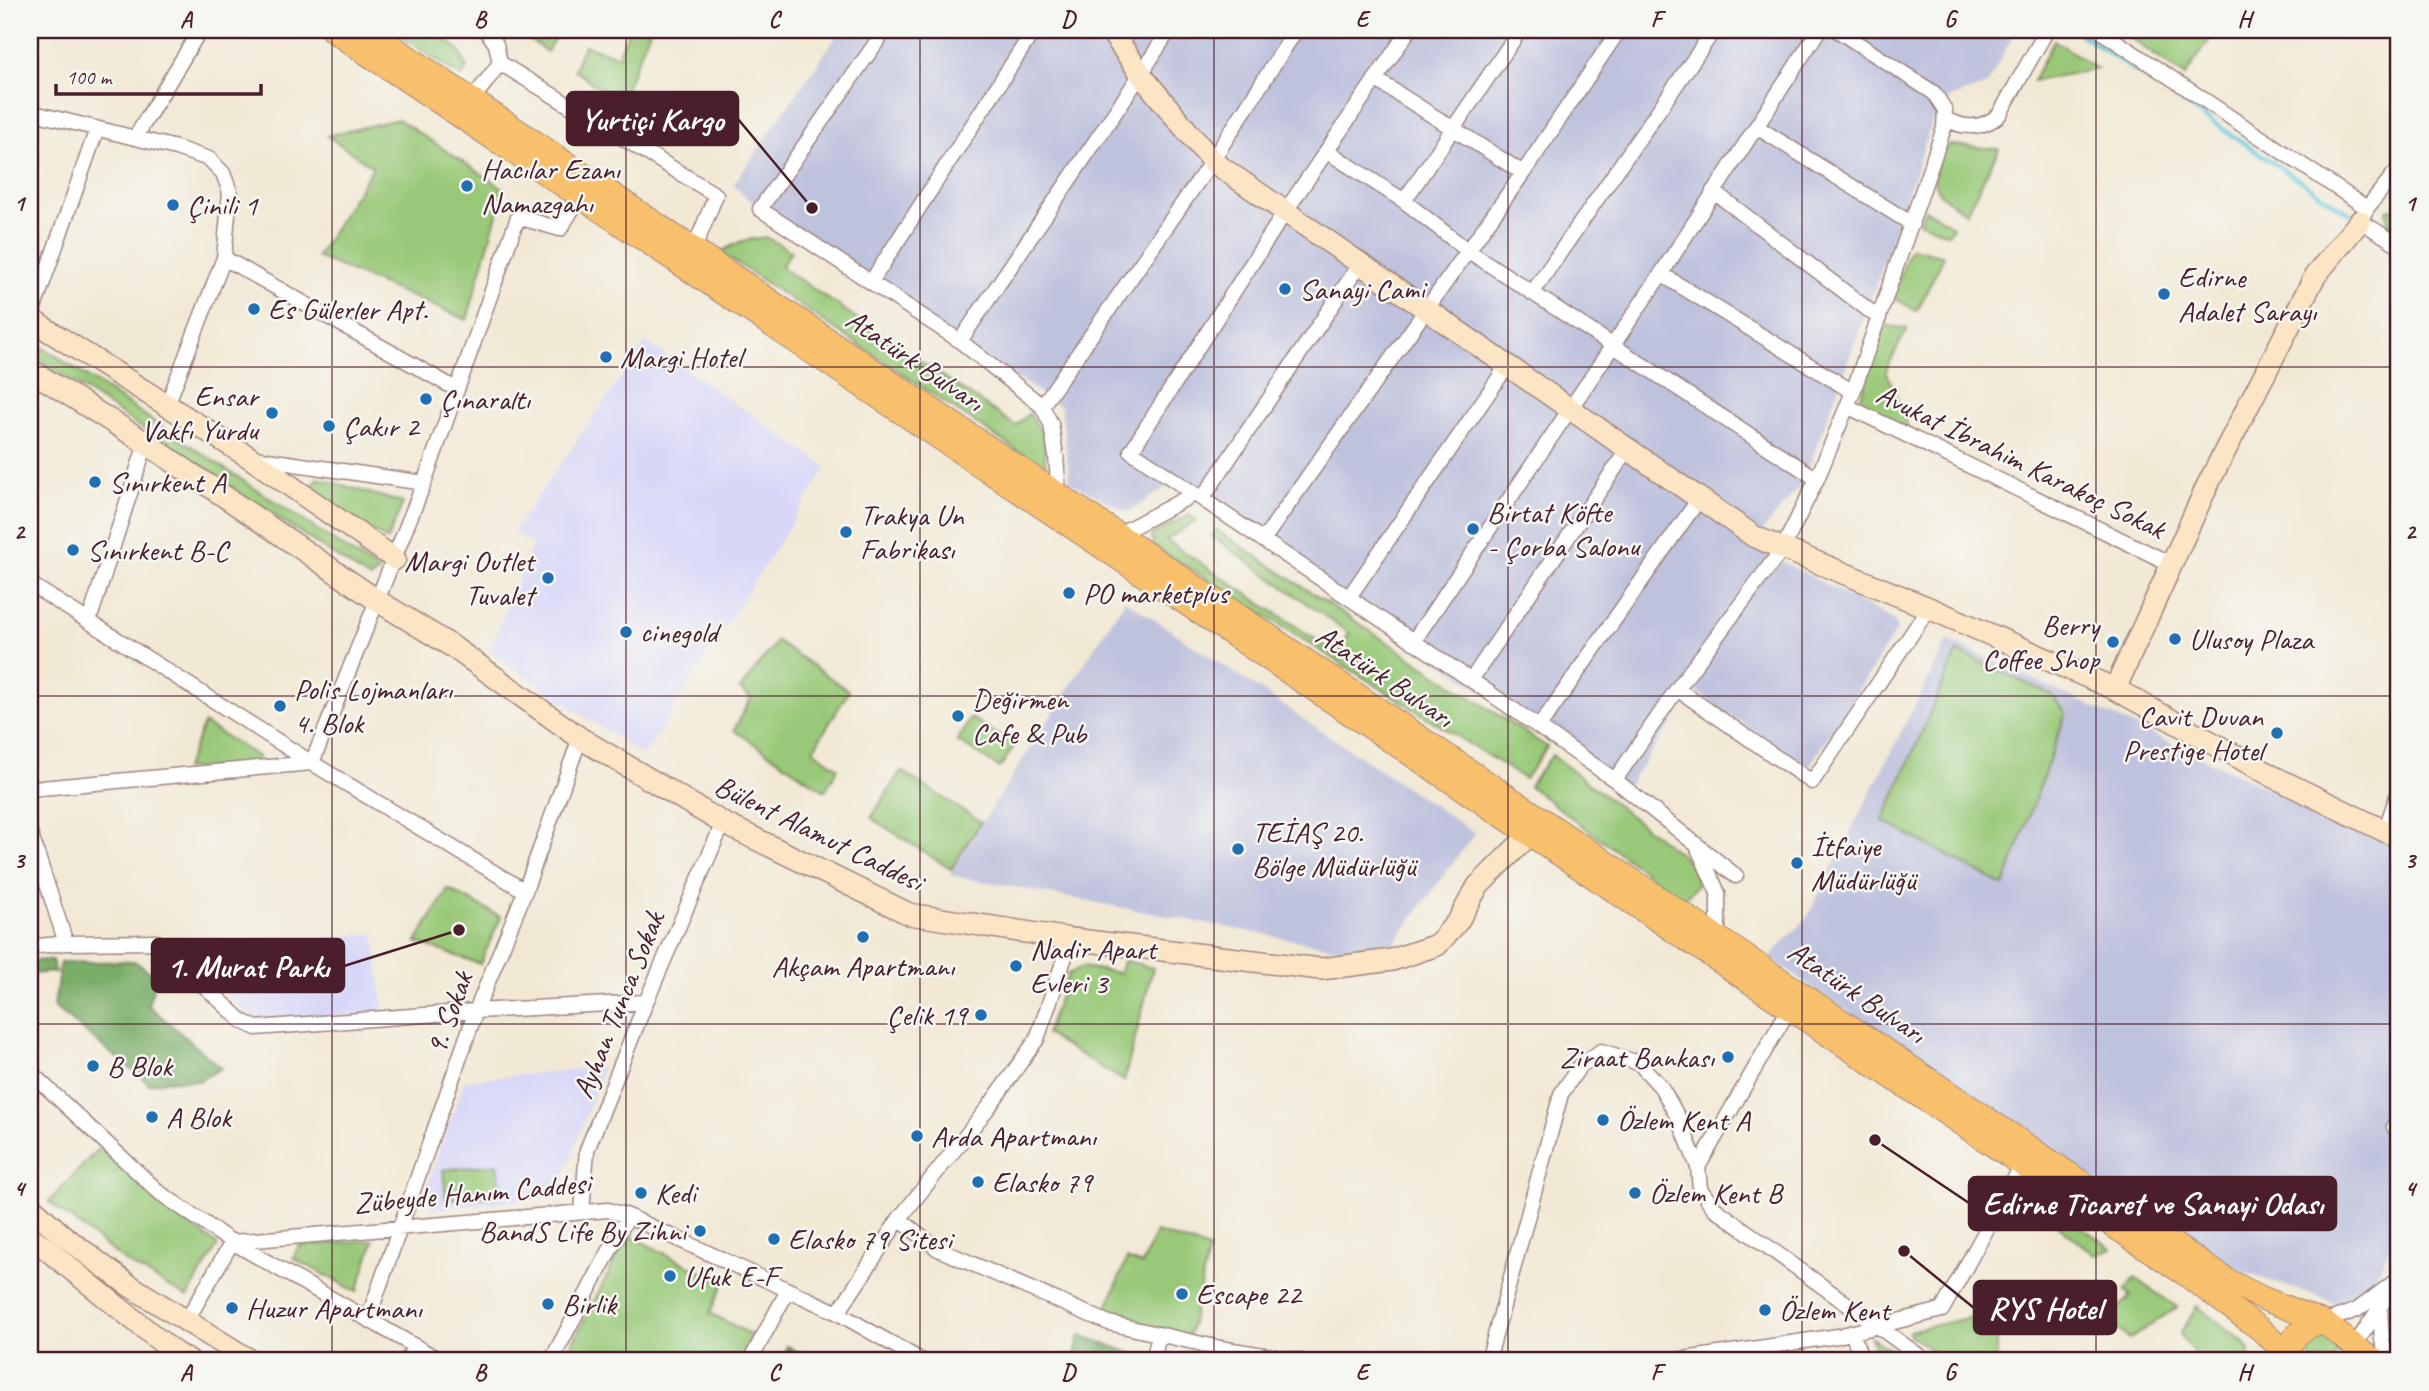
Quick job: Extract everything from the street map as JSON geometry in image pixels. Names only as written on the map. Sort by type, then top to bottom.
[{"type":"main road","name":"Atatürk Bulvarı","points":[[332,30],[2201,1286],[2260,1329],[2289,1359]]},
{"type":"main road","name":"Atatürk Bulvarı","points":[[369,30],[1326,675],[1718,935],[2227,1280],[2262,1298],[2323,1322],[2351,1353],[2374,1361]]},
{"type":"main road","points":[[2289,1359],[2293,1340],[2302,1329],[2323,1322]]},
{"type":"street","points":[[135,138],[200,30]]},
{"type":"street","points":[[486,30],[496,44],[500,62],[716,195],[694,249]]},
{"type":"street","points":[[885,30],[760,209],[960,341],[1042,406],[1051,424],[1059,494]]},
{"type":"street","points":[[871,282],[1034,30]]},
{"type":"street","points":[[1110,30],[1212,161],[1755,537],[1929,608],[2115,689],[2274,777],[2392,834],[2399,790]]},
{"type":"street","points":[[960,341],[1142,74],[1168,30]]},
{"type":"street","points":[[1042,406],[1212,161],[1296,30]]},
{"type":"street","points":[[1409,30],[1285,212],[1131,451],[1615,780],[1736,876]]},
{"type":"street","points":[[1404,201],[1520,30]]},
{"type":"street","points":[[1263,540],[1523,173],[1619,30]]},
{"type":"street","points":[[1532,293],[1714,30]]},
{"type":"street","points":[[1413,642],[1661,274],[1819,30]]},
{"type":"street","points":[[1615,780],[1677,689],[1783,548],[1817,479],[1850,399],[1946,119],[1945,110],[1934,93],[1837,30]]},
{"type":"street","points":[[1946,119],[1959,126],[1976,126],[1990,123],[1999,116],[2047,30]]},
{"type":"street","points":[[2099,30],[2364,214],[2399,244]]},
{"type":"street","points":[[472,100],[500,62]]},
{"type":"street","points":[[1375,79],[1523,173]]},
{"type":"street","points":[[30,112],[176,148],[209,159],[223,173],[230,192],[224,258],[167,405]]},
{"type":"street","points":[[1757,127],[1912,224]]},
{"type":"street","points":[[97,129],[30,319],[249,457],[395,559]]},
{"type":"street","points":[[1328,152],[1404,201],[1467,250],[1817,479]]},
{"type":"street","points":[[2115,689],[2208,484],[2315,276],[2399,168]]},
{"type":"street","points":[[1713,191],[1879,318]]},
{"type":"street","points":[[312,763],[424,484],[519,217],[560,229],[580,197]]},
{"type":"street","points":[[224,258],[456,389]]},
{"type":"street","points":[[1119,534],[1198,496],[1360,264]]},
{"type":"street","name":"Avukat İbrahim Karakoç Sokak","points":[[1661,274],[1850,399],[2171,564]]},
{"type":"street","points":[[1349,597],[1507,366]]},
{"type":"street","name":"Bülent Alamut Caddesi","points":[[30,370],[146,443],[379,601],[453,647],[580,738],[723,823],[909,914],[1071,939],[1321,969],[1392,960],[1437,945],[1458,921],[1478,886],[1529,835]]},
{"type":"street","points":[[89,621],[146,443]]},
{"type":"street","points":[[1471,680],[1628,449]]},
{"type":"street","points":[[249,457],[424,484]]},
{"type":"street","points":[[1539,727],[1699,499]]},
{"type":"street","points":[[30,584],[312,763],[525,891]]},
{"type":"street","points":[[1677,689],[1812,782],[1929,608]]},
{"type":"street","name":"9. Sokak","points":[[368,1319],[476,1011],[525,891],[580,738]]},
{"type":"street","points":[[30,789],[312,763]]},
{"type":"street","name":"Ayhan Tunca Sokak","points":[[582,1211],[587,1150],[646,1002],[723,823]]},
{"type":"street","points":[[30,832],[66,943]]},
{"type":"street","points":[[1696,844],[1718,893],[1718,935]]},
{"type":"street","points":[[838,1313],[899,1219],[988,1108],[1037,1039],[1071,939]]},
{"type":"street","points":[[30,947],[66,943],[157,942],[242,1021],[256,1028],[476,1011],[646,1002]]},
{"type":"street","points":[[1698,1167],[1789,1009]]},
{"type":"street","points":[[1488,1361],[1562,1094],[1578,1067],[1601,1051],[1639,1063],[1661,1087],[1679,1119],[1698,1167],[1700,1189],[1714,1208],[1926,1361]]},
{"type":"street","points":[[30,1072],[160,1193],[232,1242],[441,1361]]},
{"type":"street","points":[[1671,1361],[1852,1332],[1942,1310],[2022,1165]]},
{"type":"street","points":[[30,1206],[61,1234],[127,1284],[251,1361]]},
{"type":"street","name":"Zübeyde Hanım Caddesi","points":[[232,1242],[608,1210],[628,1216],[838,1313],[922,1361]]},
{"type":"street","points":[[551,1361],[628,1216]]},
{"type":"street","points":[[899,1219],[938,1249],[1109,1323],[1220,1348],[1301,1361]]},
{"type":"street","points":[[30,1236],[179,1359]]},
{"type":"street","points":[[187,1321],[232,1242]]},
{"type":"street","points":[[2323,1322],[2357,1310],[2398,1278]]},
{"type":"street","points":[[2351,1353],[2398,1278]]},
{"type":"street","points":[[750,1361],[788,1290]]},
{"type":"street","points":[[2381,1306],[2382,1340],[2389,1361]]},
{"type":"street","points":[[1852,1332],[1862,1361]]},
{"type":"street","points":[[1153,1361],[1159,1334]]},
{"type":"street","points":[[407,1361],[414,1347]]},
{"type":"shaded area","points":[[841,30],[2016,30],[1987,85],[1950,98],[1932,122],[1804,481],[1751,545],[1895,621],[1897,630],[1808,768],[1694,690],[1626,789],[1176,481],[1128,512],[1070,482],[1061,407],[760,209],[733,185]]},
{"type":"shaded area","points":[[646,342],[827,467],[643,756],[489,651],[533,544],[513,532]]},
{"type":"shaded area","points":[[1125,600],[1475,833],[1384,957],[949,875]]},
{"type":"shaded area","points":[[1948,640],[2397,848],[2399,842],[2399,1230],[2370,1286],[2335,1302],[2221,1265],[1769,958],[1806,919]]},
{"type":"shaded area","points":[[374,933],[384,1012],[257,1021],[182,952]]},
{"type":"shaded area","points":[[603,1067],[560,1188],[552,1197],[432,1209],[424,1193],[465,1080]]},
{"type":"green space","points":[[391,30],[431,30],[458,49],[467,67],[462,77]]},
{"type":"green space","points":[[517,30],[550,30],[555,37],[547,52]]},
{"type":"green space","points":[[629,30],[650,30],[620,103],[574,70],[584,45],[618,56]]},
{"type":"green space","points":[[2119,30],[2213,30],[2209,41],[2185,76]]},
{"type":"green space","points":[[2054,40],[2097,69],[2033,81]]},
{"type":"green space","points":[[398,119],[504,189],[467,320],[317,257],[373,167],[327,136]]},
{"type":"green space","points":[[1950,145],[1999,149],[1966,213],[1945,198],[1934,182],[1937,164]]},
{"type":"green space","points":[[2399,207],[2399,233],[2389,227],[2386,210]]},
{"type":"green space","points":[[1925,209],[1953,226],[1948,234],[1919,222]]},
{"type":"green space","points":[[766,237],[791,251],[781,267],[1016,426],[1029,413],[1043,434],[1046,470],[720,252],[742,241]]},
{"type":"green space","points":[[1910,249],[1944,256],[1917,311],[1896,299],[1894,294]]},
{"type":"green space","points":[[1884,325],[1907,329],[1886,370],[1909,430],[1858,405]]},
{"type":"green space","points":[[30,339],[379,571],[370,579],[30,354]]},
{"type":"green space","points":[[318,478],[403,503],[387,540],[310,492]]},
{"type":"green space","points":[[1189,515],[1196,521],[1166,540],[1339,655],[1349,633],[1212,536],[1216,530],[1547,747],[1525,779],[1154,546],[1151,535]]},
{"type":"green space","points":[[777,641],[849,691],[813,750],[838,768],[825,791],[734,730],[751,698],[740,689]]},
{"type":"green space","points":[[1957,651],[2052,695],[2066,713],[2004,886],[1883,821]]},
{"type":"green space","points":[[971,718],[1015,745],[1000,768],[957,741]]},
{"type":"green space","points":[[204,723],[258,757],[256,765],[185,769]]},
{"type":"green space","points":[[1552,755],[1690,862],[1697,885],[1683,900],[1529,786]]},
{"type":"green space","points":[[901,771],[981,822],[951,869],[871,818]]},
{"type":"green space","points":[[448,889],[501,917],[480,964],[416,942]]},
{"type":"green space","points":[[52,960],[55,972],[30,974],[30,961]]},
{"type":"green space","points":[[1123,960],[1153,968],[1124,1081],[1046,1034],[1068,974],[1082,967],[1120,973]]},
{"type":"green space","points":[[134,961],[157,977],[148,1005],[221,1068],[199,1081],[172,1080],[149,1084],[54,1007],[60,963]]},
{"type":"green space","points":[[99,1148],[174,1215],[218,1245],[187,1297],[126,1262],[49,1202]]},
{"type":"green space","points":[[498,1164],[501,1195],[446,1200],[443,1170]]},
{"type":"green space","points":[[2056,1208],[2112,1249],[2095,1255],[2059,1226]]},
{"type":"green space","points":[[1156,1232],[1209,1249],[1189,1336],[1104,1315],[1127,1259],[1142,1265]]},
{"type":"green space","points":[[628,1235],[724,1283],[710,1313],[753,1336],[739,1361],[563,1361]]},
{"type":"green space","points":[[374,1240],[357,1292],[293,1258],[299,1246]]},
{"type":"green space","points":[[2134,1278],[2177,1307],[2130,1339],[2106,1320],[2131,1296],[2125,1290]]},
{"type":"green space","points":[[2197,1306],[2245,1343],[2250,1350],[2249,1361],[2200,1361],[2180,1334]]},
{"type":"green space","points":[[1972,1317],[1995,1328],[1997,1361],[1947,1361],[1910,1335],[1909,1331]]},
{"type":"green space","points":[[2324,1332],[2340,1348],[2333,1361],[2313,1361],[2307,1352],[2309,1341]]},
{"type":"green space","points":[[1080,1335],[1134,1354],[1132,1361],[1073,1361]]},
{"type":"green space","points":[[1871,1337],[1907,1361],[1879,1361]]},
{"type":"green space","points":[[787,1346],[815,1361],[784,1361]]},
{"type":"waterway","points":[[2074,30],[2353,216]]},
{"type":"place","name":"Hacılar Ezanı Namazgahı","points":[[467,186]]},
{"type":"place","name":"Çinili 1","points":[[173,205]]},
{"type":"place","name":"Yurtiçi Kargo","points":[[812,208]]},
{"type":"place","name":"Sanayi Cami","points":[[1285,289]]},
{"type":"place","name":"Edirne Adalet Sarayı","points":[[2164,294]]},
{"type":"place","name":"Es Gülerler Apt.","points":[[254,309]]},
{"type":"place","name":"Margi Hotel","points":[[606,357]]},
{"type":"place","name":"Çınaraltı","points":[[426,399]]},
{"type":"place","name":"Ensar Vakfı Yurdu","points":[[272,413]]},
{"type":"place","name":"Çakır 2","points":[[329,426]]},
{"type":"place","name":"Sınırkent A","points":[[95,482]]},
{"type":"place","name":"Birtat Köfte - Çorba Salonu","points":[[1473,529]]},
{"type":"place","name":"Trakya Un Fabrikası","points":[[846,532]]},
{"type":"place","name":"Sınırkent B-C","points":[[73,550]]},
{"type":"place","name":"Margi Outlet Tuvalet","points":[[548,578]]},
{"type":"place","name":"PO marketplus","points":[[1069,593]]},
{"type":"place","name":"cinegold","points":[[626,632]]},
{"type":"place","name":"Ulusoy Plaza","points":[[2175,639]]},
{"type":"place","name":"Berry Coffee Shop","points":[[2113,642]]},
{"type":"place","name":"Polis Lojmanları 4. Blok","points":[[280,706]]},
{"type":"place","name":"Değirmen Cafe & Pub","points":[[958,716]]},
{"type":"place","name":"Cavit Duvan Prestige Hotel","points":[[2277,733]]},
{"type":"place","name":"TEİAŞ 20. Bölge Müdürlüğü","points":[[1238,849]]},
{"type":"place","name":"İtfaiye Müdürlüğü","points":[[1797,863]]},
{"type":"place","name":"1. Murat Parkı","points":[[459,930]]},
{"type":"place","name":"Akçam Apartmanı","points":[[863,937]]},
{"type":"place","name":"Nadir Apart Evleri 3","points":[[1016,966]]},
{"type":"place","name":"Çelik 19","points":[[981,1015]]},
{"type":"place","name":"Ziraat Bankası","points":[[1728,1057]]},
{"type":"place","name":"B Blok","points":[[93,1066]]},
{"type":"place","name":"A Blok","points":[[152,1117]]},
{"type":"place","name":"Özlem Kent A","points":[[1603,1120]]},
{"type":"place","name":"Arda Apartmanı","points":[[917,1136]]},
{"type":"place","name":"Edirne Ticaret ve Sanayi Odası","points":[[1875,1140]]},
{"type":"place","name":"Elasko 79","points":[[978,1182]]},
{"type":"place","name":"Kedi","points":[[641,1193]]},
{"type":"place","name":"Özlem Kent B","points":[[1635,1193]]},
{"type":"place","name":"BandS Life By Zihni","points":[[700,1231]]},
{"type":"place","name":"Elasko 79 Sitesi","points":[[774,1239]]},
{"type":"place","name":"RYS Hotel","points":[[1904,1251]]},
{"type":"place","name":"Ufuk E-F","points":[[670,1276]]},
{"type":"place","name":"Escape 22","points":[[1182,1294]]},
{"type":"place","name":"Birlik","points":[[548,1304]]},
{"type":"place","name":"Huzur Apartmanı","points":[[232,1308]]},
{"type":"place","name":"Özlem Kent","points":[[1765,1310]]}]
